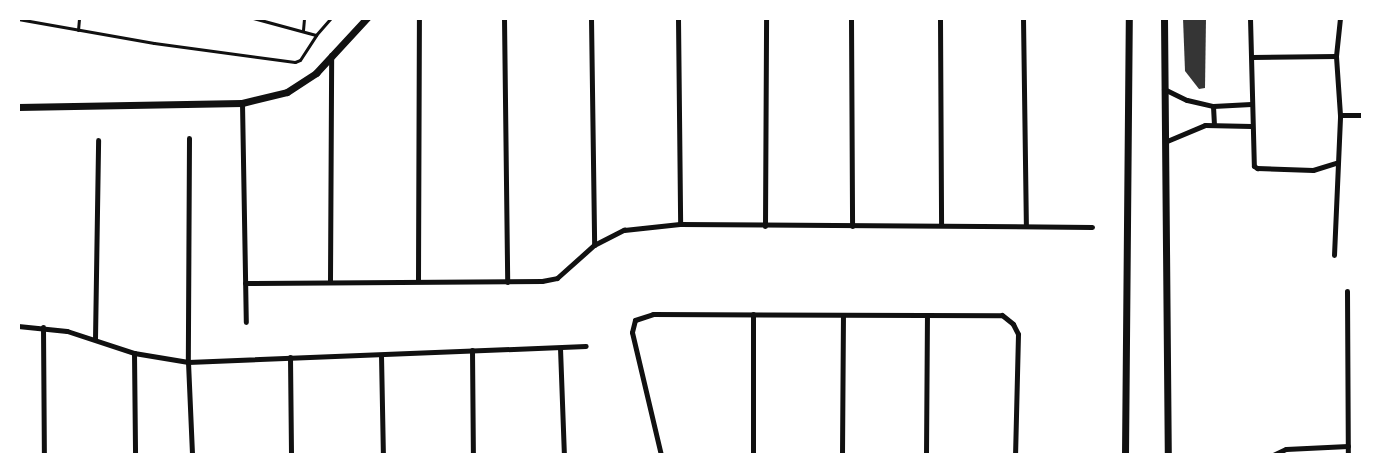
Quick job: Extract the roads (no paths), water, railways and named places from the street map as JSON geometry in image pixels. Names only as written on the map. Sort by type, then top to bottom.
[{"type":"street","points":[[18,107],[242,103],[287,92],[316,73],[331,54],[367,18]]},
{"type":"street","points":[[418,280],[419,18]]},
{"type":"street","points":[[504,18],[507,282]]},
{"type":"street","points":[[591,18],[594,245]]},
{"type":"street","points":[[678,18],[680,224]]},
{"type":"street","points":[[765,226],[766,18]]},
{"type":"street","points":[[851,18],[852,226]]},
{"type":"street","points":[[940,18],[941,225]]},
{"type":"street","points":[[1023,18],[1026,226]]},
{"type":"street","points":[[1125,455],[1129,18]]},
{"type":"street","points":[[1164,18],[1167,141],[1168,455]]},
{"type":"street","points":[[1250,18],[1251,126],[1254,166],[1312,170],[1336,163]]},
{"type":"street","points":[[1334,255],[1336,163],[1340,115],[1336,56],[1340,18]]},
{"type":"street","points":[[330,281],[331,54]]},
{"type":"street","points":[[1252,57],[1336,56]]},
{"type":"street","points":[[1164,89],[1187,100],[1213,106],[1251,104]]},
{"type":"street","points":[[242,103],[246,322]]},
{"type":"street","points":[[1213,106],[1214,123]]},
{"type":"street","points":[[1340,115],[1363,115]]},
{"type":"street","points":[[1167,141],[1214,123],[1251,126]]},
{"type":"street","points":[[189,138],[188,362],[192,455]]},
{"type":"street","points":[[95,339],[98,140]]},
{"type":"street","points":[[245,283],[418,280],[507,282],[557,278],[594,245],[624,230],[680,224],[1092,227]]},
{"type":"street","points":[[1347,291],[1348,455]]},
{"type":"street","points":[[661,455],[632,332],[635,320],[653,314],[1002,315],[1013,324],[1018,334],[1015,455]]},
{"type":"street","points":[[753,314],[753,455]]},
{"type":"street","points":[[842,455],[843,315]]},
{"type":"street","points":[[926,455],[927,316]]},
{"type":"street","points":[[18,326],[43,327],[95,339],[134,353],[188,362],[586,346]]},
{"type":"street","points":[[43,327],[44,455]]},
{"type":"street","points":[[560,348],[564,455]]},
{"type":"street","points":[[472,350],[473,455]]},
{"type":"street","points":[[134,353],[135,455]]},
{"type":"street","points":[[381,355],[383,455]]},
{"type":"street","points":[[290,357],[291,455]]},
{"type":"street","points":[[1273,455],[1286,448],[1348,446]]},
{"type":"lane","points":[[78,30],[80,18]]},
{"type":"lane","points":[[253,18],[316,34]]},
{"type":"lane","points":[[303,30],[304,18]]},
{"type":"lane","points":[[18,20],[295,62],[300,60],[316,34],[331,18]]}]
